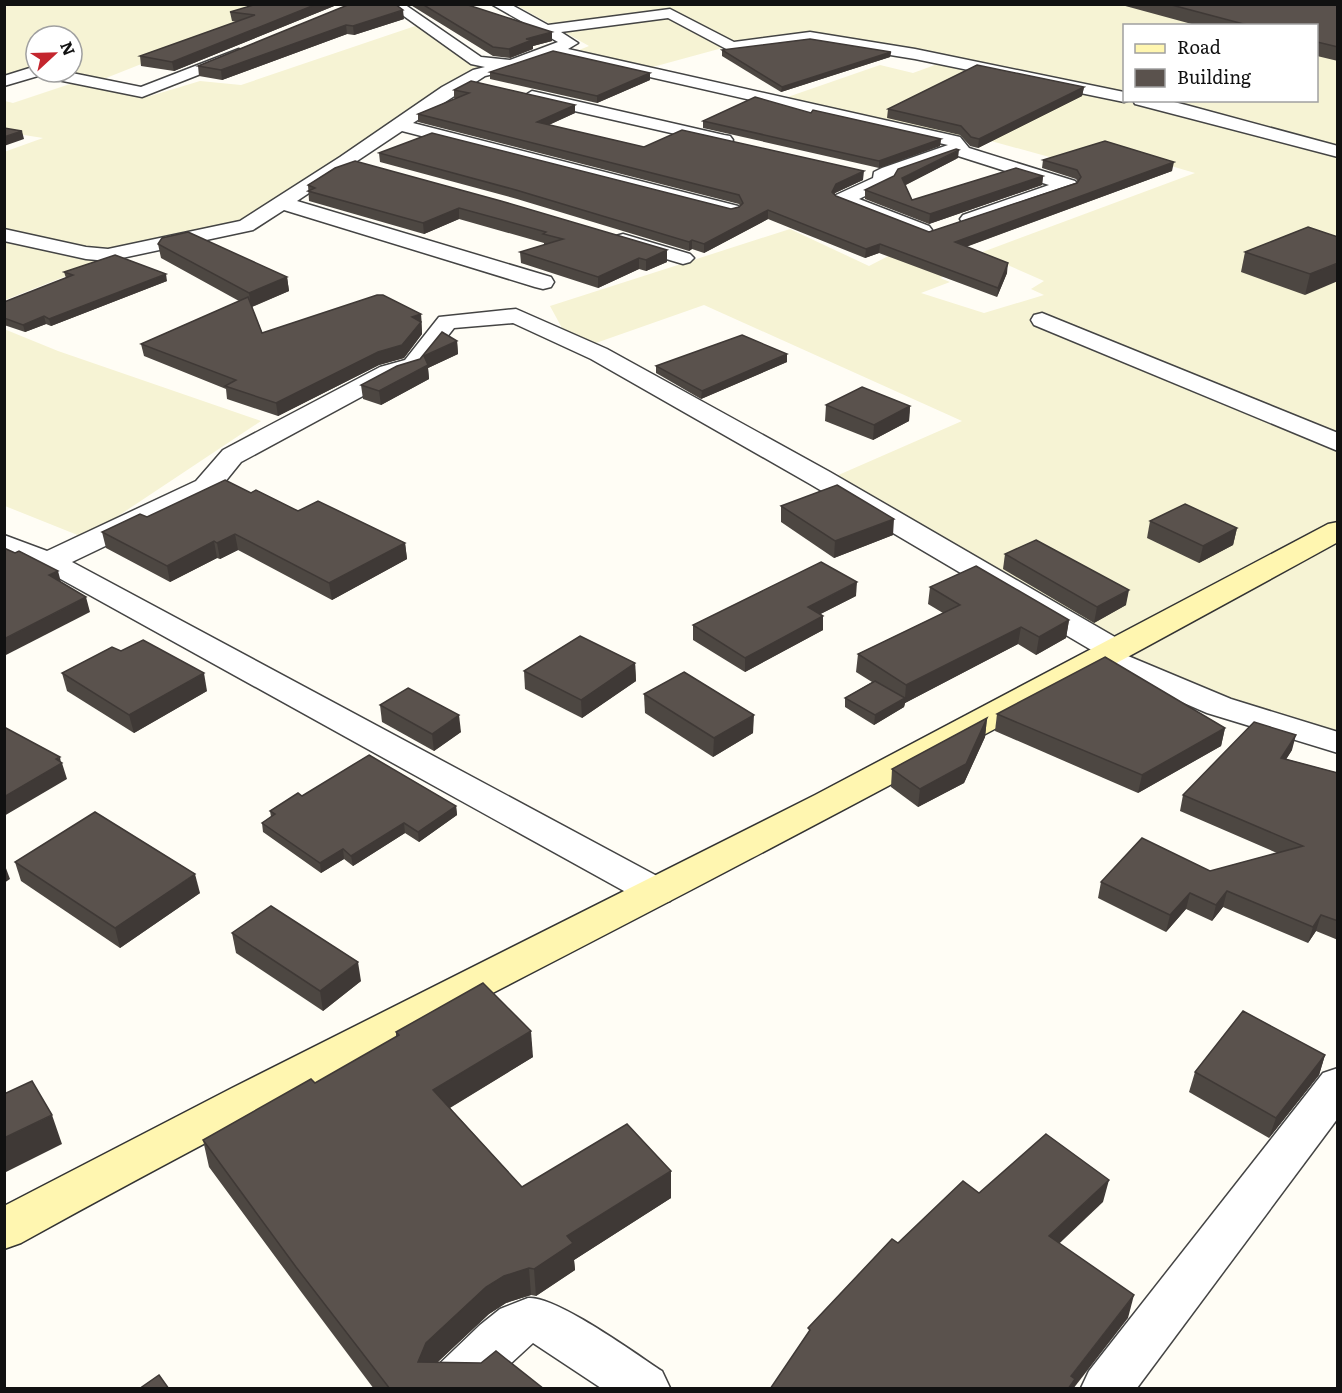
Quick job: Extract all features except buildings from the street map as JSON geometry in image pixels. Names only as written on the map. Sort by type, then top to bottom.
[{"type":"street","points":[[394,4],[477,61],[512,65]]},
{"type":"street","points":[[4,236],[86,253],[108,255],[246,226],[466,81],[479,74],[512,65],[570,43],[498,4]]},
{"type":"street","points":[[544,30],[670,14],[732,47],[810,37],[915,54],[1123,97]]},
{"type":"street","points":[[84,80],[142,92],[249,50]]},
{"type":"street","points":[[551,50],[954,141],[960,147],[881,176],[858,171]]},
{"type":"street","points":[[4,81],[24,73]]},
{"type":"street","points":[[466,81],[489,86]]},
{"type":"street","points":[[512,92],[743,144]]},
{"type":"street","points":[[1150,102],[1338,152]]},
{"type":"street","points":[[400,125],[731,210]]},
{"type":"street","points":[[881,176],[885,179],[843,198],[929,233],[1068,185],[954,149]]},
{"type":"street","points":[[347,161],[370,167]]},
{"type":"street","points":[[282,203],[543,282]]},
{"type":"street","points":[[607,235],[683,258]]},
{"type":"street","points":[[48,562],[206,487],[232,456],[389,372],[413,365],[447,322],[516,316],[599,354],[830,484],[1148,678],[1299,733],[1338,743]]},
{"type":"street","points":[[1042,320],[1338,443]]},
{"type":"street","points":[[4,1229],[263,1091],[656,892],[1110,654],[1338,530]]},
{"type":"street","points":[[4,544],[48,562],[656,892]]},
{"type":"street","points":[[1107,1389],[1338,1085]]},
{"type":"street","points":[[450,1389],[494,1346],[524,1321],[534,1319],[644,1389]]},
{"type":"shaded area","points":[[10,5],[290,5],[101,80],[84,76],[84,24],[24,24],[24,71],[5,79],[5,7]]},
{"type":"shaded area","points":[[516,5],[1337,5],[1337,743],[1148,678],[827,480],[962,421],[704,305],[593,344],[562,328],[550,306],[790,229],[869,266],[900,250],[951,273],[940,278],[950,282],[921,293],[984,313],[1044,295],[1031,289],[1044,281],[980,253],[1195,173],[1106,147],[1053,158],[991,141],[980,143],[779,100],[880,65],[913,73],[943,62],[918,56],[726,47],[649,68],[574,52],[589,46]]},
{"type":"shaded area","points":[[430,21],[493,66],[257,227],[115,257],[5,300],[4,152],[43,138],[5,132],[5,101],[13,103],[70,84],[147,97],[200,81],[241,85]]},
{"type":"shaded area","points":[[4,329],[58,351],[261,421],[85,538],[5,506]]}]
